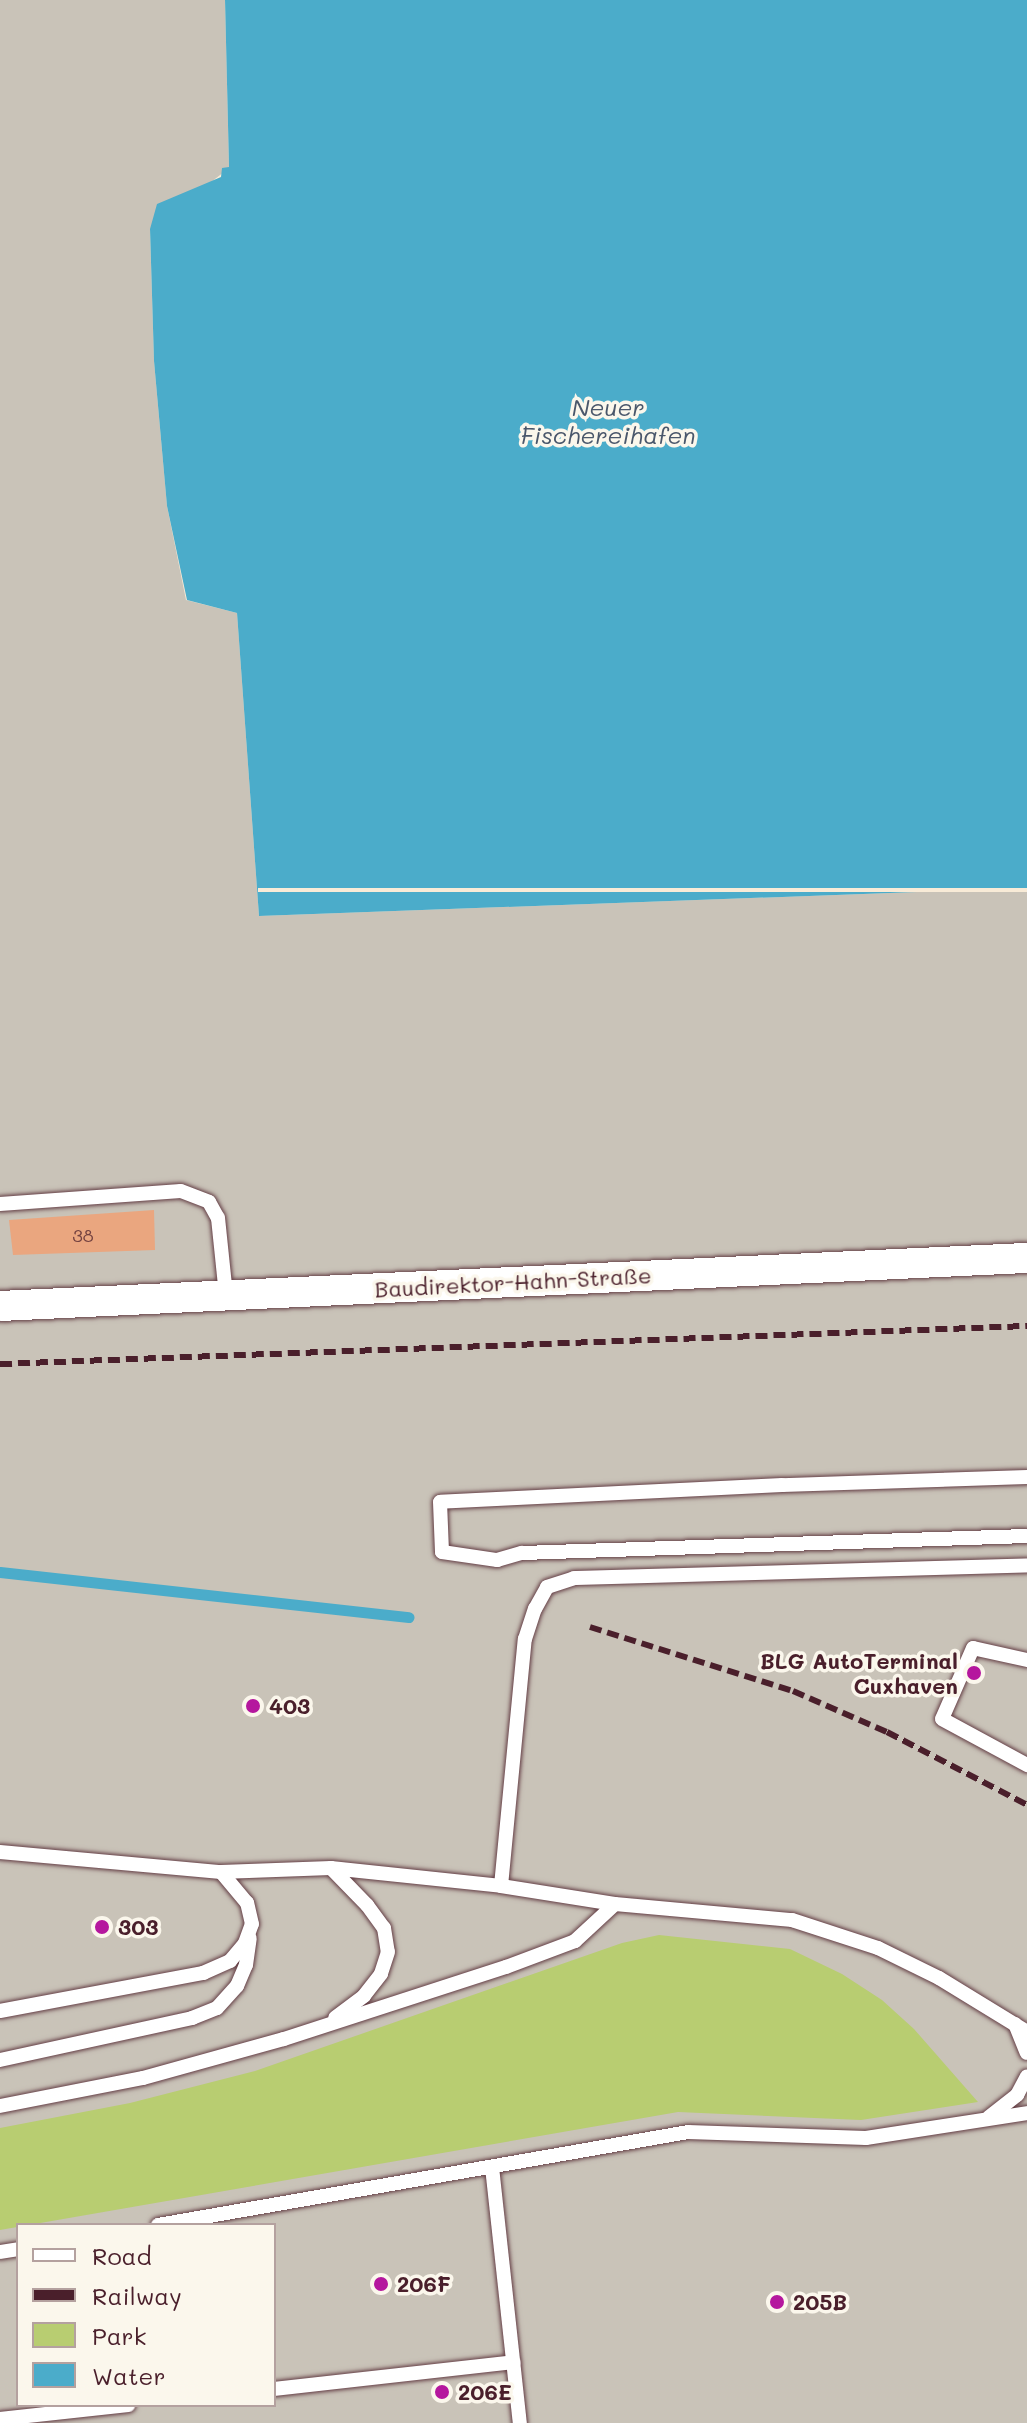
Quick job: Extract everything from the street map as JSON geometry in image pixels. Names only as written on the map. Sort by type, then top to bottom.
[{"type":"street","name":"Baudirektor-Hahn-Straße","points":[[0,1306],[1027,1258]]},
{"type":"lane","points":[[0,1204],[181,1191],[209,1202],[218,1218],[226,1296]]},
{"type":"lane","points":[[1027,1477],[782,1485],[440,1502],[442,1552],[497,1560],[522,1553],[1027,1536]]},
{"type":"lane","points":[[501,1886],[525,1639],[535,1609],[547,1587],[574,1578],[1027,1565]]},
{"type":"lane","points":[[1027,1660],[973,1648],[942,1719],[1027,1765]]},
{"type":"lane","points":[[0,1852],[221,1872],[331,1868],[501,1886],[615,1904],[792,1920],[878,1948],[1013,2021],[1027,2032]]},
{"type":"lane","points":[[325,2026],[364,1996],[381,1974],[388,1952],[384,1928],[367,1905],[331,1868]]},
{"type":"lane","points":[[0,2060],[192,2018],[217,2008],[237,1986],[246,1965],[252,1924],[247,1903],[221,1872]]},
{"type":"lane","points":[[0,2106],[143,2078],[325,2026],[506,1967],[575,1941],[615,1904]]},
{"type":"lane","points":[[0,2011],[203,1973],[230,1961],[245,1943],[252,1924]]},
{"type":"lane","points":[[1013,2021],[1027,2053]]},
{"type":"lane","points":[[988,2118],[1017,2095],[1027,2076]]},
{"type":"lane","points":[[170,2223],[688,2132],[866,2138],[1027,2113]]},
{"type":"lane","points":[[492,2167],[520,2423]]},
{"type":"lane","points":[[276,2389],[513,2362]]},
{"type":"lane","points":[[0,2419],[110,2407]]},
{"type":"shaded area","points":[[0,0],[225,0],[229,168],[150,230],[154,361],[167,506],[186,600],[237,613],[259,916],[1027,888],[1027,2423],[0,2423]]},
{"type":"green space","points":[[659,1935],[790,1949],[842,1974],[882,2000],[914,2029],[978,2102],[861,2120],[678,2112],[40,2223],[16,2223],[16,2227],[0,2230],[0,2128],[130,2103],[255,2071],[622,1943]]},
{"type":"water","name":"Neuer Fischereihafen","points":[[225,0],[1027,0],[1027,888],[259,916],[237,613],[187,600],[167,506],[154,361],[150,229],[157,204],[221,177],[222,168],[229,167]]},
{"type":"pier","points":[[258,888],[1027,888],[1027,892],[258,892]]},
{"type":"building","points":[[154,1210],[155,1250],[13,1255],[9,1220]]},
{"type":"waterway","points":[[0,1572],[409,1617]]},
{"type":"railway","points":[[0,1364],[1027,1326]]},
{"type":"railway","points":[[590,1627],[793,1691],[887,1732],[1027,1805]]},
{"type":"place","name":"BLG AutoTerminal Cuxhaven","points":[[974,1673]]},
{"type":"place","name":"403","points":[[253,1706]]},
{"type":"place","name":"303","points":[[102,1927]]},
{"type":"place","name":"206F","points":[[381,2284]]},
{"type":"place","name":"205B","points":[[777,2302]]},
{"type":"place","name":"206E","points":[[442,2392]]}]
